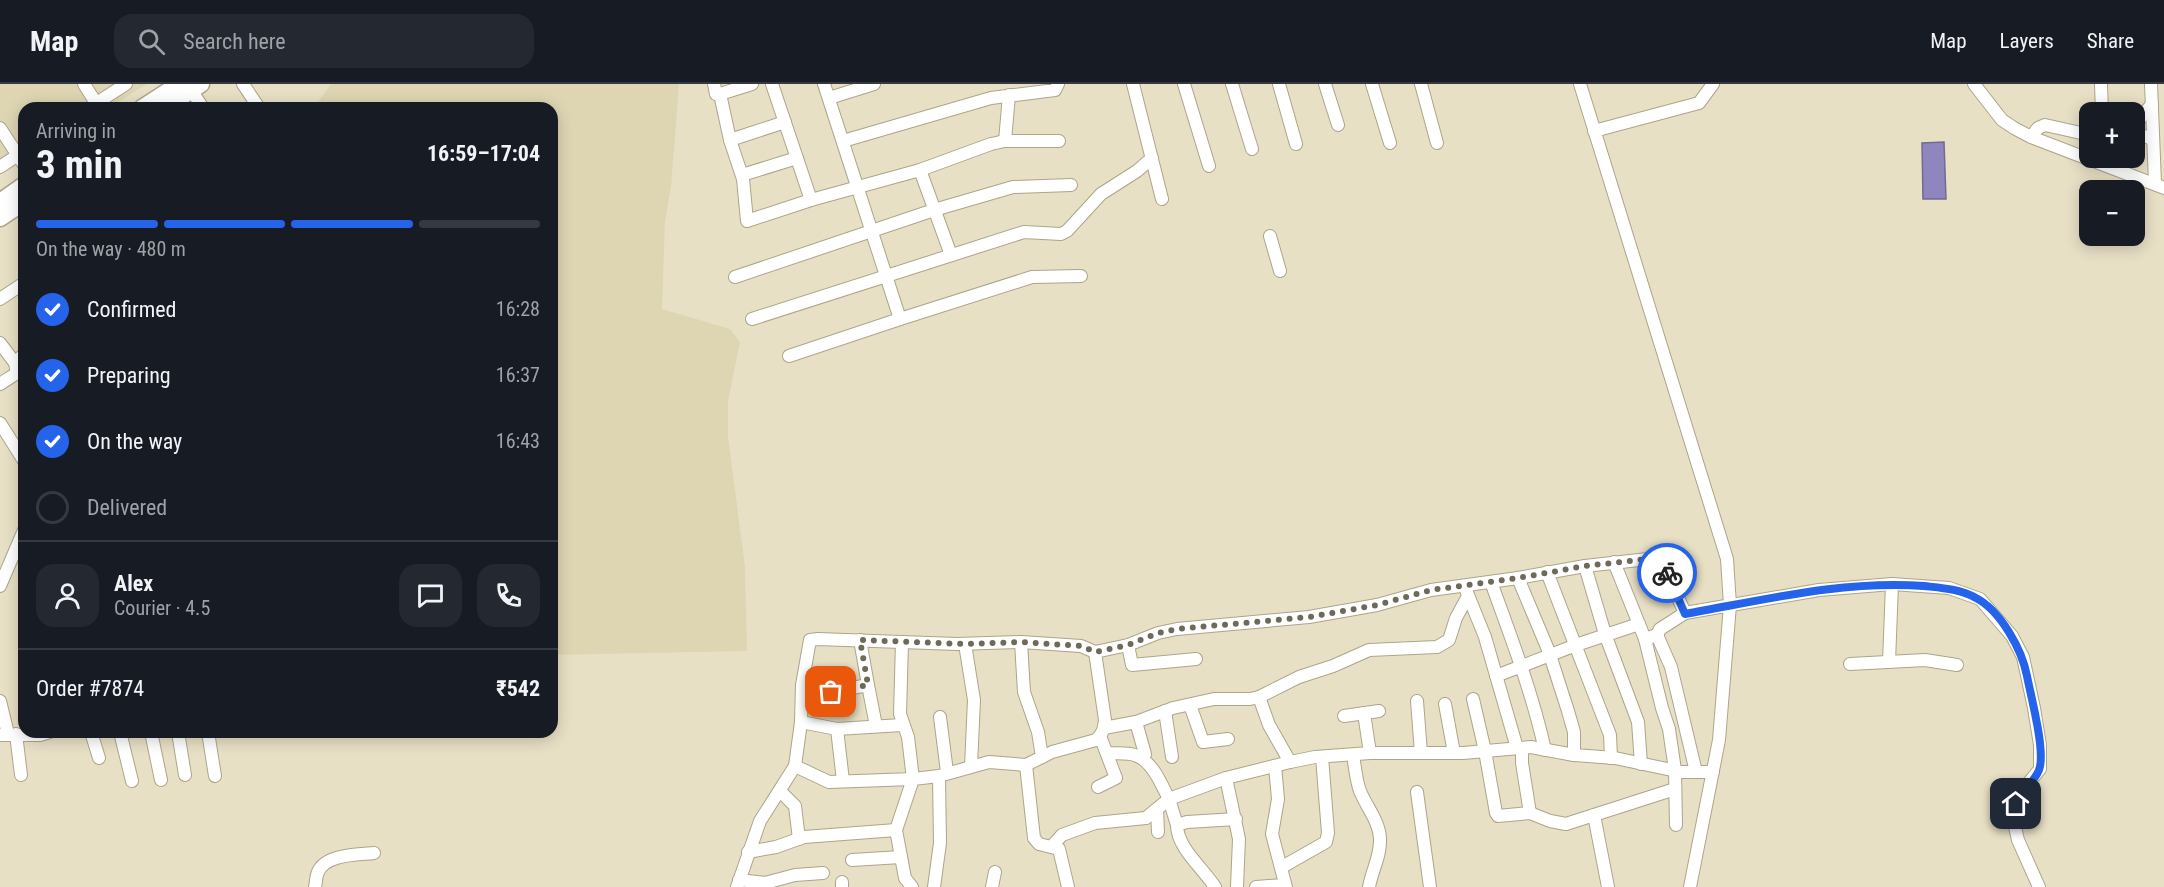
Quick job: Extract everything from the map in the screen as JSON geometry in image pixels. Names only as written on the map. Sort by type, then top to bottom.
[{"type":"highway","points":[[155,102],[190,86]]},
{"type":"highway","points":[[171,102],[190,86]]},
{"type":"highway","points":[[0,202],[18,189]]},
{"type":"highway","points":[[0,218],[18,206]]},
{"type":"street","points":[[84,84],[91,102]]},
{"type":"street","points":[[99,102],[126,84]]},
{"type":"street","points":[[243,84],[255,102]]},
{"type":"street","points":[[752,84],[717,89],[742,175],[747,221],[811,200],[920,170],[991,144],[1005,141],[1059,141]]},
{"type":"street","points":[[772,84],[811,200]]},
{"type":"street","points":[[824,84],[900,319]]},
{"type":"street","points":[[829,98],[874,84]]},
{"type":"street","points":[[843,141],[981,101],[1009,95],[1052,91],[1057,88],[1058,84]]},
{"type":"street","points":[[1133,84],[1162,199]]},
{"type":"street","points":[[1184,84],[1209,166]]},
{"type":"street","points":[[1232,84],[1252,149]]},
{"type":"street","points":[[1279,84],[1296,144]]},
{"type":"street","points":[[1325,84],[1338,125]]},
{"type":"street","points":[[1372,84],[1390,143]]},
{"type":"street","points":[[1420,84],[1437,143]]},
{"type":"street","points":[[1580,84],[1727,559],[1730,605],[1719,740],[1690,887]]},
{"type":"street","points":[[1594,131],[1699,104],[1713,84]]},
{"type":"street","points":[[2101,84],[2102,102]]},
{"type":"street","points":[[2120,168],[2159,185],[2151,84]]},
{"type":"street","points":[[190,86],[199,102]]},
{"type":"street","points":[[1981,87],[2002,120],[2031,137],[2079,153]]},
{"type":"street","points":[[1005,141],[1009,95]]},
{"type":"street","points":[[2145,113],[2152,104]]},
{"type":"street","points":[[730,140],[785,122]]},
{"type":"street","points":[[2031,137],[2038,128],[2045,125],[2079,133]]},
{"type":"street","points":[[0,128],[18,152]]},
{"type":"street","points":[[742,175],[797,158]]},
{"type":"street","points":[[752,319],[1024,232],[1061,234],[1067,231],[1101,194],[1137,171],[1152,158]]},
{"type":"street","points":[[1,165],[18,159]]},
{"type":"street","points":[[920,170],[951,255]]},
{"type":"street","points":[[735,277],[934,210],[1013,187],[1071,185]]},
{"type":"street","points":[[1270,236],[1280,271]]},
{"type":"street","points":[[789,356],[1032,277],[1081,276]]},
{"type":"street","points":[[0,299],[18,290]]},
{"type":"street","points":[[0,343],[18,366]]},
{"type":"street","points":[[0,384],[18,370]]},
{"type":"street","points":[[0,423],[18,443]]},
{"type":"street","points":[[0,586],[18,544]]},
{"type":"street","points":[[823,873],[795,875],[765,883],[738,884],[762,816],[795,766],[801,722],[802,690],[810,640],[965,644],[1021,642],[1082,646],[1095,652],[1128,645],[1158,633],[1177,629],[1309,617],[1377,605],[1431,590],[1466,591],[1491,582],[1547,572],[1657,558],[1664,567],[1685,614]]},
{"type":"street","points":[[1614,562],[1639,624],[1651,637],[1671,667],[1696,772]]},
{"type":"street","points":[[1585,566],[1606,635],[1638,722],[1641,764]]},
{"type":"street","points":[[1547,572],[1611,735],[1611,758]]},
{"type":"street","points":[[1518,578],[1549,655],[1574,732],[1574,755]]},
{"type":"street","points":[[1491,582],[1522,666],[1545,750]]},
{"type":"street","points":[[1889,662],[1892,584]]},
{"type":"street","points":[[1651,637],[1685,614],[1841,587],[1892,584],[1949,588],[1980,600],[2012,636],[2023,657],[2040,745],[2040,763],[2038,772],[2021,792],[2012,814],[2018,840],[2040,887]]},
{"type":"street","points":[[1466,591],[1485,637],[1520,748],[1530,813]]},
{"type":"street","points":[[795,766],[829,782],[914,779],[989,762],[1026,765],[1042,757],[1096,740],[1102,732],[1165,711],[1214,699],[1259,697],[1299,677],[1333,666],[1369,650],[1437,647],[1449,640],[1466,591]]},
{"type":"street","points":[[1496,676],[1639,624]]},
{"type":"street","points":[[1651,637],[1675,770],[1676,825]]},
{"type":"street","points":[[860,640],[876,726]]},
{"type":"street","points":[[902,642],[900,714],[908,737],[914,779],[896,830],[905,878],[912,887]]},
{"type":"street","points":[[1021,642],[1024,692],[1038,732],[1042,757]]},
{"type":"street","points":[[965,644],[974,708],[971,766]]},
{"type":"street","points":[[1128,645],[1132,665],[1196,659]]},
{"type":"street","points":[[1095,652],[1102,732],[1116,778],[1098,787]]},
{"type":"street","points":[[1850,664],[1925,660],[1957,665]]},
{"type":"street","points":[[802,690],[831,692],[868,685]]},
{"type":"street","points":[[1259,697],[1269,725],[1290,762]]},
{"type":"street","points":[[1473,699],[1496,813],[1502,817],[1530,813],[1550,821],[1566,824],[1675,789]]},
{"type":"street","points":[[0,701],[21,775]]},
{"type":"street","points":[[1417,701],[1422,753]]},
{"type":"street","points":[[1445,704],[1454,753]]},
{"type":"street","points":[[1190,705],[1203,742],[1228,739]]},
{"type":"street","points":[[1165,711],[1172,757]]},
{"type":"street","points":[[1344,716],[1380,711]]},
{"type":"street","points":[[1364,713],[1370,753]]},
{"type":"street","points":[[934,887],[940,843],[943,774],[939,717]]},
{"type":"street","points":[[801,722],[837,729],[902,725]]},
{"type":"street","points":[[1136,722],[1145,754]]},
{"type":"street","points":[[837,729],[843,780]]},
{"type":"street","points":[[93,738],[99,758]]},
{"type":"street","points":[[121,738],[132,782]]},
{"type":"street","points":[[152,738],[161,780]]},
{"type":"street","points":[[179,738],[185,774]]},
{"type":"street","points":[[209,738],[215,776]]},
{"type":"street","points":[[1052,846],[1062,835],[1095,823],[1141,819],[1169,800],[1226,778],[1290,762],[1322,757],[1370,753],[1454,753],[1520,748],[1611,758],[1675,770],[1713,772]]},
{"type":"street","points":[[1108,753],[1133,754],[1141,758],[1152,769],[1169,800],[1177,831],[1187,851],[1208,875],[1215,887]]},
{"type":"street","points":[[1353,755],[1360,790],[1378,828],[1380,838],[1378,864],[1371,875],[1369,887]]},
{"type":"street","points":[[1282,867],[1326,842],[1328,833],[1322,757]]},
{"type":"street","points":[[1026,765],[1034,838],[1039,844],[1052,846],[1062,853],[1068,887]]},
{"type":"street","points":[[1256,887],[1284,886],[1282,867],[1272,834],[1278,799],[1275,766]]},
{"type":"street","points":[[1226,778],[1239,839],[1237,887]]},
{"type":"street","points":[[780,791],[795,806],[799,839]]},
{"type":"street","points":[[1417,792],[1430,887]]},
{"type":"street","points":[[1157,810],[1158,832]]},
{"type":"street","points":[[1594,816],[1608,887]]},
{"type":"street","points":[[1177,825],[1187,822],[1236,819]]},
{"type":"street","points":[[748,852],[776,847],[799,839],[896,830]]},
{"type":"street","points":[[315,887],[318,872],[325,864],[341,857],[374,853]]},
{"type":"street","points":[[852,860],[901,857]]},
{"type":"street","points":[[992,887],[995,872]]},
{"type":"street","points":[[1207,887],[1215,887]]},
{"type":"shaded area","points":[[0,84],[147,84],[118,102],[18,102],[18,164],[0,175]]},
{"type":"shaded area","points":[[331,84],[679,84],[671,187],[665,222],[662,309],[730,329],[740,342],[728,401],[728,436],[745,567],[747,651],[558,655],[558,102],[318,102]]},
{"type":"shaded area","points":[[1944,142],[1946,199],[1923,199],[1922,143]]},
{"type":"way so far","points":[[831,692],[868,685],[860,640],[965,644],[1021,642],[1082,646],[1095,652],[1128,645],[1158,633],[1177,629],[1198,626],[1231,626],[1309,617],[1377,605],[1431,590],[1585,566],[1657,558],[1667,573]]},
{"type":"route","points":[[1667,573],[1685,614],[1819,590],[1892,584],[1949,588],[1970,594],[1980,600],[2012,636],[2023,657],[2034,708],[2040,745],[2040,769],[2021,792],[2016,804]]}]
